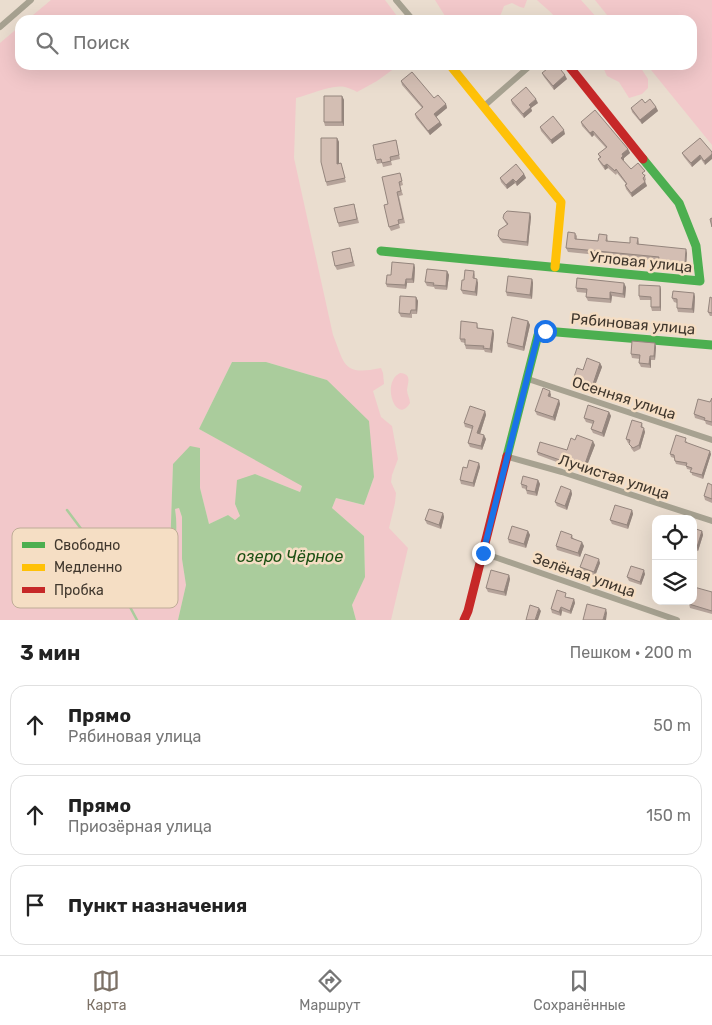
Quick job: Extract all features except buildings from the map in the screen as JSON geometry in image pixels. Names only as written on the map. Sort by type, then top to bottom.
[{"type":"street","points":[[0,27],[31,0]]},
{"type":"street","points":[[396,0],[409,15]]},
{"type":"street","points":[[454,70],[561,202],[555,267]]},
{"type":"street","points":[[483,107],[525,70]]},
{"type":"street","name":"Угловая улица","points":[[381,250],[700,282],[696,246],[678,203],[572,70]]},
{"type":"street","name":"Рябиновая улица","points":[[464,620],[468,611],[508,457],[538,335],[545,331],[712,345]]},
{"type":"street","name":"Осенняя улица","points":[[528,379],[712,440]]},
{"type":"street","name":"Лучистая улица","points":[[508,457],[562,472],[712,521]]},
{"type":"street","name":"Зелёная улица","points":[[483,553],[677,620]]},
{"type":"shaded area","points":[[51,0],[385,0],[396,15],[33,15]]},
{"type":"shaded area","points":[[435,0],[527,0],[524,8],[512,3],[504,6],[500,15],[444,15]]},
{"type":"shaded area","points":[[537,0],[581,0],[594,15],[553,15]]},
{"type":"shaded area","points":[[595,0],[712,0],[712,145],[651,70],[697,70],[697,15],[607,15]]},
{"type":"shaded area","points":[[15,30],[15,70],[392,70],[357,92],[339,86],[296,98],[294,158],[333,335],[340,354],[347,366],[352,369],[369,370],[381,368],[383,373],[384,384],[373,391],[381,417],[392,426],[398,459],[391,482],[396,493],[389,528],[408,548],[391,620],[356,620],[352,605],[365,576],[364,536],[332,508],[336,498],[364,505],[374,477],[327,380],[266,362],[232,362],[199,429],[302,485],[300,492],[255,474],[235,504],[240,516],[235,520],[228,515],[209,524],[200,488],[200,448],[173,464],[171,528],[12,528],[12,608],[178,608],[178,528],[176,528],[175,509],[179,508],[182,517],[182,559],[186,585],[178,620],[0,620],[0,43]]},
{"type":"shaded area","points":[[604,70],[642,70],[648,79],[648,88],[642,94],[629,98],[619,82],[607,76]]},
{"type":"shaded area","points":[[400,373],[408,377],[407,392],[410,403],[405,409],[400,409],[396,406],[391,393],[391,385],[394,378]]},
{"type":"water","name":"озеро Чёрное","points":[[232,362],[266,362],[327,380],[369,421],[374,477],[364,505],[336,498],[332,508],[364,536],[365,577],[352,605],[356,620],[178,620],[186,585],[182,559],[182,517],[179,508],[175,509],[176,528],[171,528],[173,464],[190,446],[200,448],[200,488],[209,524],[228,515],[235,520],[240,516],[235,504],[237,480],[255,474],[300,492],[302,486],[199,429]]},
{"type":"waterway","points":[[67,510],[80,528]]},
{"type":"waterway","points":[[131,608],[137,620]]},
{"type":"traffic: fast","points":[[381,251],[700,281],[696,246],[679,203],[643,159]]},
{"type":"traffic: fast","points":[[507,456],[538,335],[545,331],[712,345]]},
{"type":"traffic: slow","points":[[454,70],[561,202],[555,267]]},
{"type":"traffic: jam","points":[[572,70],[643,159]]},
{"type":"traffic: jam","points":[[464,620],[468,611],[507,456]]},
{"type":"route","points":[[483,553],[538,335],[545,331]]}]
